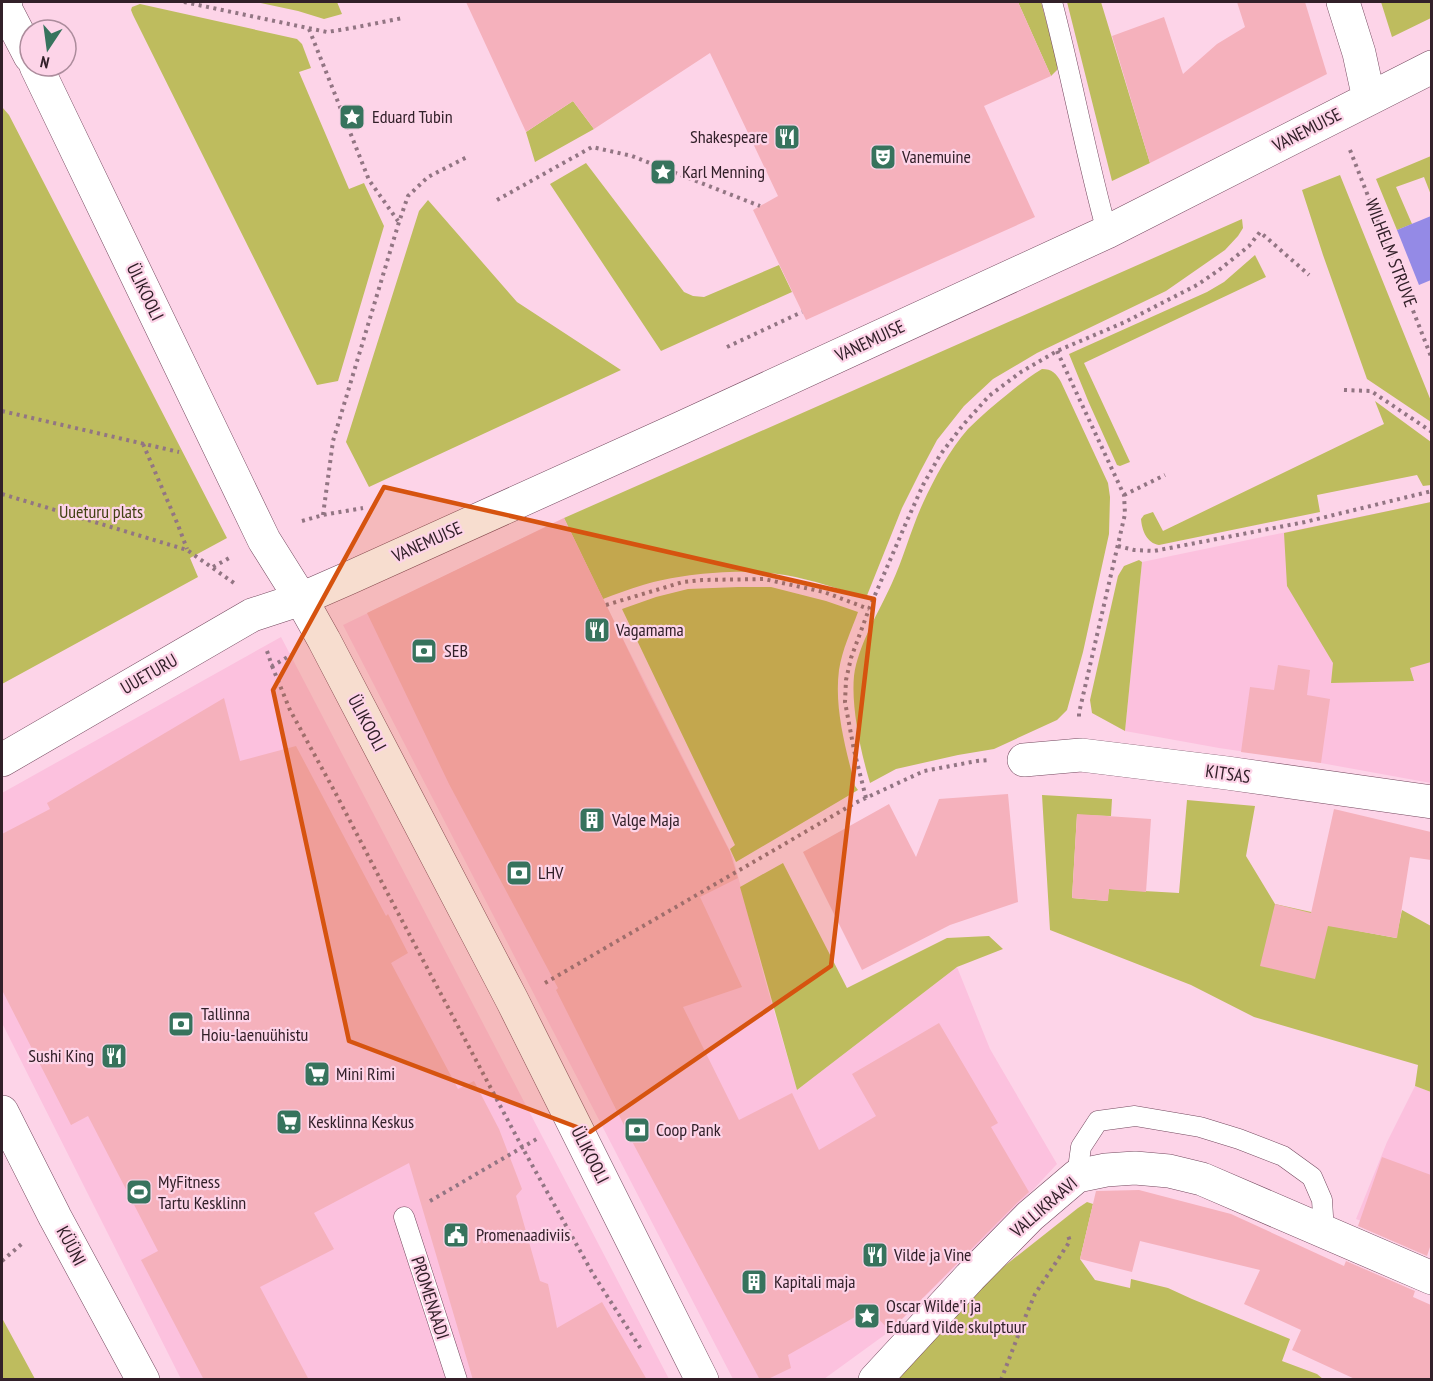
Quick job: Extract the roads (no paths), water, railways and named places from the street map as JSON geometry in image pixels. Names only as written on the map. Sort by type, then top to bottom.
[{"type":"street","points":[[1343,2],[1359,53],[1369,99]]},
{"type":"street","points":[[3,4],[18,33]]},
{"type":"street","name":"VANEMUISE","points":[[301,599],[692,423],[1107,232],[1431,67]]},
{"type":"street","name":"ÜLIKOOLI","points":[[42,78],[264,540],[324,640],[512,1000],[702,1380]]},
{"type":"street","name":"UUETURU","points":[[2,760],[252,615],[301,599]]},
{"type":"street","name":"KITSAS","points":[[1024,760],[1081,755],[1431,802]]},
{"type":"street","name":"KÜÜNI","points":[[2,1112],[142,1380]]},
{"type":"street","name":"VALLIKRAAVI","points":[[875,1380],[1022,1224],[1077,1176],[1106,1170],[1135,1168],[1169,1171],[1202,1179],[1431,1278]]},
{"type":"lane","points":[[1052,2],[1097,198],[1107,232]]},
{"type":"lane","points":[[1077,1176],[1081,1147],[1098,1121],[1135,1116],[1200,1127],[1283,1156],[1312,1177],[1322,1200],[1324,1232]]},
{"type":"lane","name":"PROMENAADI","points":[[404,1217],[457,1380]]},
{"type":"place","name":"Eduard Tubin","points":[[352,117]]},
{"type":"place","name":"Shakespeare","points":[[787,137]]},
{"type":"place","name":"Vanemuine","points":[[883,157]]},
{"type":"place","name":"Karl Menning","points":[[663,172]]},
{"type":"place","name":"Vagamama","points":[[597,630]]},
{"type":"place","name":"SEB","points":[[424,651]]},
{"type":"place","name":"Valge Maja","points":[[592,820]]},
{"type":"place","name":"LHV","points":[[519,873]]},
{"type":"place","name":"Tallinna Hoiu-laenuühistu","points":[[181,1024]]},
{"type":"place","name":"Sushi King","points":[[114,1056]]},
{"type":"place","name":"Mini Rimi","points":[[317,1074]]},
{"type":"place","name":"Kesklinna Keskus","points":[[289,1122]]},
{"type":"place","name":"Coop Pank","points":[[637,1130]]},
{"type":"place","name":"MyFitness Tartu Kesklinn","points":[[139,1192]]},
{"type":"place","name":"Promenaadiviis","points":[[456,1235]]},
{"type":"place","name":"Vilde ja Vine","points":[[875,1255]]},
{"type":"place","name":"Kapitali maja","points":[[754,1282]]},
{"type":"place","name":"Oscar Wilde'i ja Eduard Vilde skulptuur","points":[[867,1316]]},
{"type":"park label","name":"Uueturu plats","points":[[101,512]]}]
